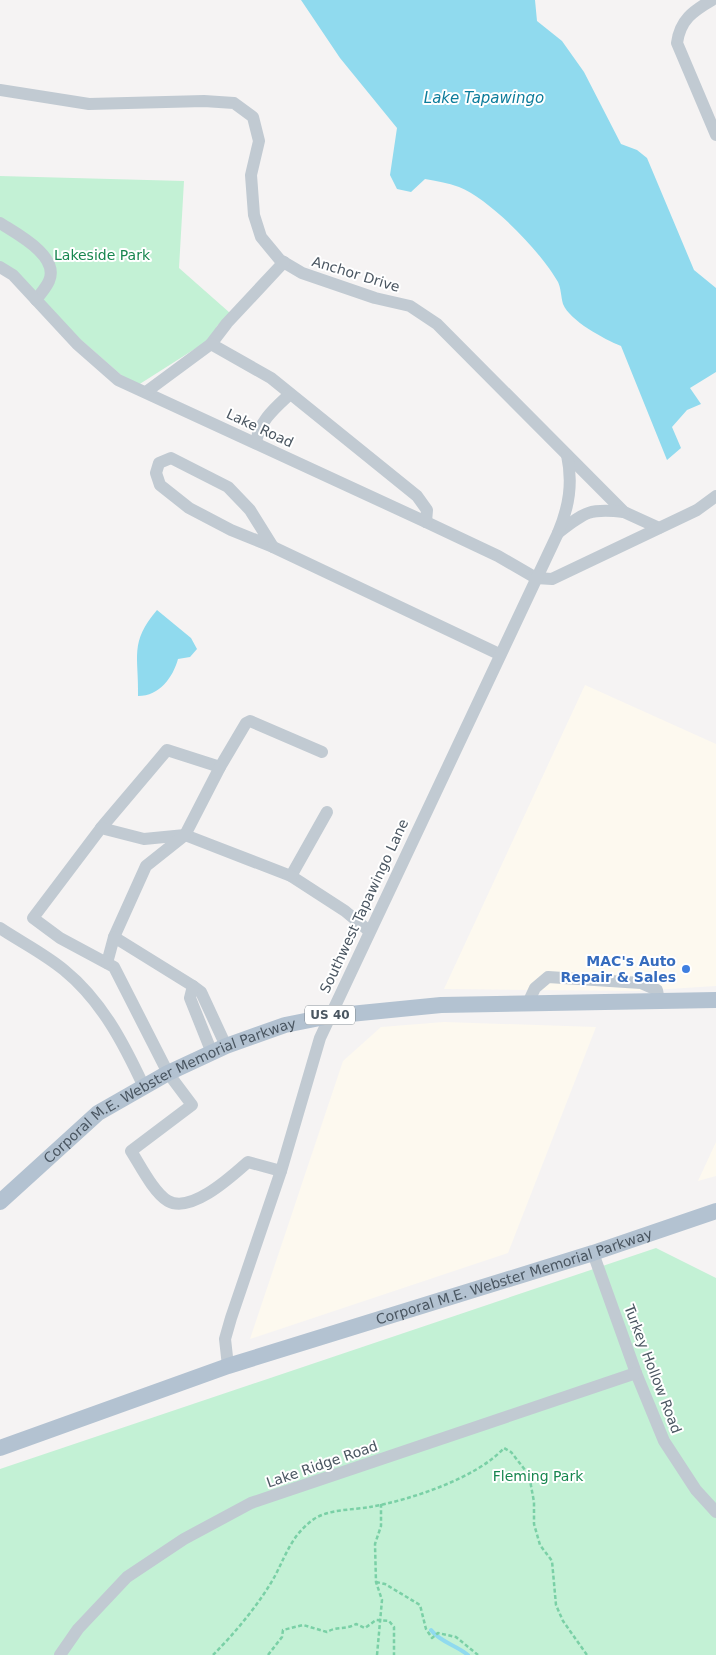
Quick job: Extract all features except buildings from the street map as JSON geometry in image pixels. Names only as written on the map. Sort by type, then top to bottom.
[{"type":"main road","name":"Corporal M.E. Webster Memorial Parkway","points":[[0,1202],[98,1114],[168,1073],[219,1049],[285,1025],[330,1016],[441,1005],[716,1000]]},
{"type":"main road","name":"Corporal M.E. Webster Memorial Parkway","points":[[0,1448],[228,1366],[593,1253],[716,1211]]},
{"type":"street","points":[[712,0],[695,9],[683,21],[676,42],[716,135]]},
{"type":"street","name":"Anchor Drive","points":[[0,90],[89,104],[204,101],[234,103],[253,117],[259,141],[251,175],[254,215],[261,237],[284,262],[302,273],[375,298],[410,306],[436,324],[624,512]]},
{"type":"street","points":[[0,223],[29,242],[45,256],[51,269],[50,280],[36,300]]},
{"type":"street","points":[[146,392],[211,344],[227,323],[284,262]]},
{"type":"street","name":"Lake Road","points":[[0,267],[13,274],[103,369],[118,380],[498,556],[536,578]]},
{"type":"street","points":[[211,344],[271,378],[417,496],[427,510],[426,522]]},
{"type":"street","points":[[256,443],[258,432],[266,419],[290,394]]},
{"type":"street","points":[[558,533],[570,499],[568,455]]},
{"type":"street","points":[[273,547],[250,510],[228,487],[171,458],[159,463],[156,473],[160,485],[189,508],[231,530],[273,547],[499,654]]},
{"type":"street","points":[[536,578],[552,579],[714,503]]},
{"type":"street","name":"Anchor Drive","points":[[558,533],[587,512],[601,509],[624,512],[659,528]]},
{"type":"street","name":"Southwest Tapawingo Lane","points":[[228,1366],[225,1339],[281,1171],[320,1038],[499,654],[558,533]]},
{"type":"street","points":[[107,963],[114,937],[146,866],[185,835],[220,767],[246,724],[250,721],[322,752]]},
{"type":"street","points":[[220,767],[167,750],[101,828],[32,918],[60,938],[114,967],[168,1073],[192,1105],[131,1151],[163,1197],[179,1205],[191,1203],[225,1182],[248,1162],[281,1171]]},
{"type":"street","points":[[290,876],[327,812]]},
{"type":"street","points":[[101,828],[144,839],[185,835],[290,876],[345,911],[370,931]]},
{"type":"street","points":[[0,928],[64,969],[88,993],[125,1046],[144,1086]]},
{"type":"street","points":[[114,937],[201,992],[219,1049]]},
{"type":"street","points":[[528,1003],[535,988],[548,977],[641,982],[657,990],[659,1000]]},
{"type":"street","name":"Turkey Hollow Road","points":[[593,1253],[636,1373],[664,1441],[696,1490],[716,1512]]},
{"type":"street","name":"Lake Ridge Road","points":[[60,1655],[78,1629],[127,1577],[184,1539],[251,1504],[636,1373]]},
{"type":"path","points":[[212,1655],[239,1625],[270,1582],[295,1535],[314,1519],[325,1514],[381,1504],[442,1487],[475,1471],[495,1458],[504,1448],[511,1452],[529,1475],[534,1502],[534,1524],[540,1545],[552,1561],[556,1605],[563,1621],[587,1655]]},
{"type":"path","points":[[377,1655],[382,1600],[376,1582],[374,1544],[381,1526],[381,1504]]},
{"type":"path","points":[[376,1582],[385,1584],[420,1604],[426,1629],[432,1638],[438,1634],[456,1637],[478,1655]]},
{"type":"path","points":[[268,1655],[282,1637],[283,1630],[304,1625],[328,1632],[335,1628],[346,1628],[356,1624],[365,1628],[376,1620],[380,1622],[389,1621],[394,1627],[394,1655]]},
{"type":"shaded area","points":[[585,685],[716,744],[716,986],[637,991],[444,989]]},
{"type":"shaded area","points":[[444,1022],[596,1027],[508,1253],[250,1339],[343,1061],[381,1027]]},
{"type":"shaded area","points":[[716,1142],[716,1176],[698,1181]]},
{"type":"green space","name":"Lakeside Park","points":[[0,176],[184,181],[179,268],[230,313],[217,326],[212,338],[135,387],[0,269]]},
{"type":"green space","name":"Fleming Park","points":[[656,1248],[716,1278],[716,1655],[0,1655],[0,1469]]},
{"type":"water","name":"Lake Tapawingo","points":[[301,0],[535,0],[537,21],[562,41],[584,72],[621,144],[637,150],[647,158],[694,270],[716,288],[716,372],[690,388],[701,404],[687,410],[672,427],[681,448],[667,460],[621,346],[588,329],[573,317],[563,304],[558,282],[540,256],[514,228],[485,203],[459,187],[425,179],[411,192],[397,189],[390,175],[397,128],[340,58]]},
{"type":"water","points":[[157,610],[191,638],[197,649],[190,657],[178,659],[169,679],[159,689],[153,693],[138,696],[137,650],[142,632]]},
{"type":"waterway","points":[[431,1630],[439,1638],[468,1655]]},
{"type":"place","name":"MAC's Auto Repair & Sales","points":[[686,969]]}]
